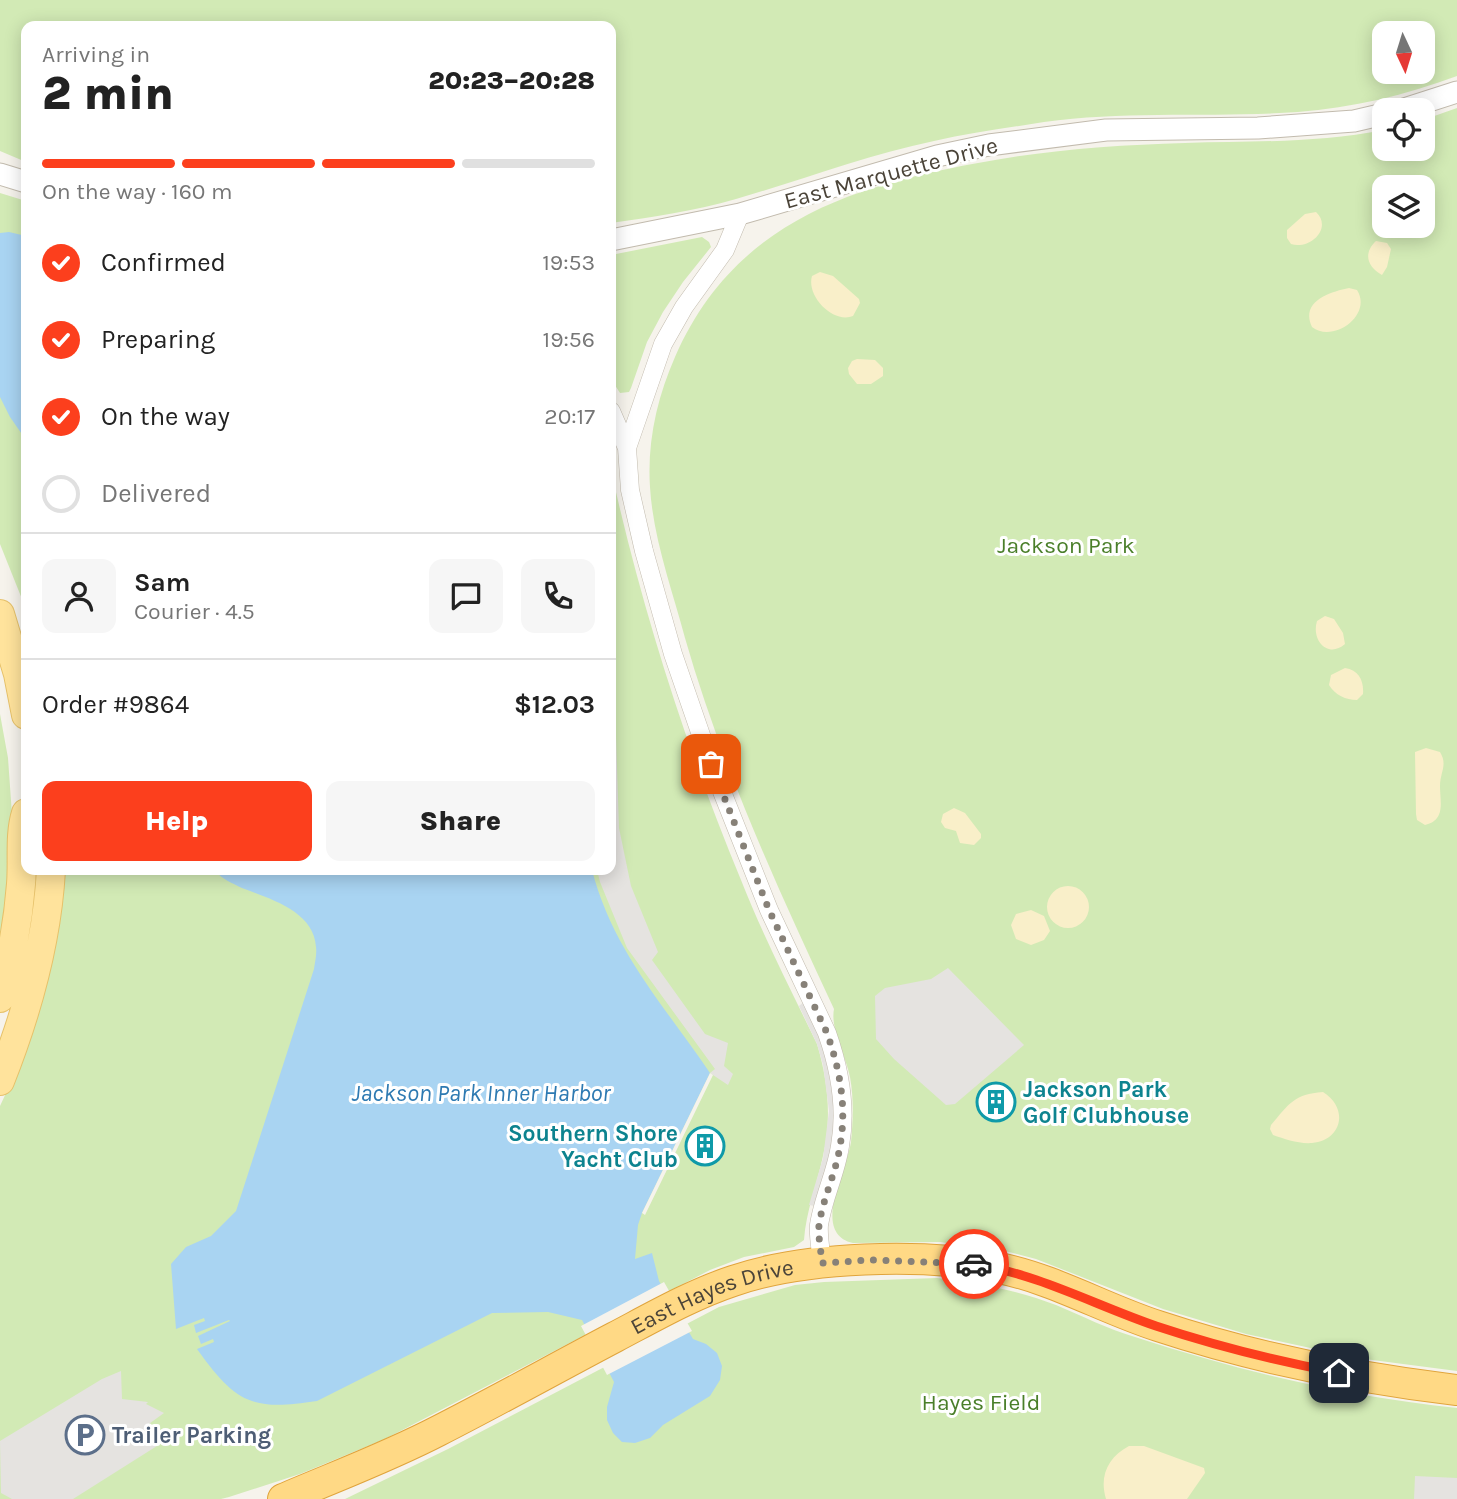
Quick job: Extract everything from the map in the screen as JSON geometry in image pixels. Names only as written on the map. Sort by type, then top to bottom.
[{"type":"highway","name":"East Hayes Drive","points":[[283,1499],[434,1433],[692,1296],[760,1272],[822,1263],[871,1260],[947,1261],[1002,1268],[1031,1276],[1156,1326],[1286,1363],[1391,1382],[1457,1390]]},
{"type":"main road","points":[[0,614],[21,689]]},
{"type":"main road","points":[[0,998],[15,932],[21,875]]},
{"type":"main road","points":[[0,1081],[18,1035],[32,987],[46,918],[50,875]]},
{"type":"street","points":[[1435,99],[1457,92]]},
{"type":"street","name":"East Marquette Drive","points":[[616,239],[740,214],[937,156],[1000,144],[1105,130],[1258,128],[1343,122],[1372,116]]},
{"type":"street","points":[[0,174],[21,180]]},
{"type":"street","points":[[627,448],[663,344],[684,307],[725,250],[740,214]]},
{"type":"street","points":[[616,423],[627,448],[630,489],[644,551],[673,653],[711,764],[753,873],[836,1058],[842,1091],[843,1125],[840,1148],[819,1225],[822,1263]]},
{"type":"green space","points":[[0,0],[1457,0],[1457,76],[1435,83],[1435,21],[1372,21],[1372,84],[1433,84],[1399,95],[1372,98],[1372,101],[1359,104],[1298,112],[1107,116],[989,131],[884,153],[721,203],[616,222],[616,21],[21,21],[21,160],[0,151]]},
{"type":"green space","name":"Jackson Park","points":[[1457,108],[1457,1371],[1357,1358],[1246,1334],[1163,1309],[1036,1259],[1005,1251],[940,1242],[853,1243],[840,1237],[834,1227],[832,1214],[851,1142],[853,1102],[850,1077],[834,1025],[834,1009],[772,873],[716,734],[664,563],[650,487],[650,453],[658,404],[675,357],[699,312],[728,274],[762,244],[799,220],[839,200],[929,173],[1055,151],[1159,144],[1310,139],[1372,132],[1372,161],[1435,161],[1435,116]]},
{"type":"green space","points":[[0,193],[21,199],[21,596],[0,544]]},
{"type":"green space","points":[[702,237],[711,247],[663,312],[647,342],[629,392],[620,393],[616,387],[616,254]]},
{"type":"green space","points":[[616,492],[651,626],[702,780],[750,901],[817,1044],[821,1058],[828,1100],[826,1142],[809,1208],[804,1240],[794,1247],[744,1257],[710,1270],[385,1439],[300,1474],[229,1497],[0,1499],[0,1106],[13,1078],[60,875],[616,875]]},
{"type":"green space","points":[[0,714],[8,758],[14,843],[0,960]]},
{"type":"green space","name":"Hayes Field","points":[[937,1278],[1027,1295],[1125,1334],[1255,1372],[1374,1397],[1457,1408],[1457,1499],[345,1499],[448,1449],[719,1307],[795,1285]]},
{"type":"sand","points":[[1316,212],[1321,218],[1321,231],[1312,241],[1291,244],[1287,238],[1287,230],[1305,214]]},
{"type":"sand","points":[[1376,241],[1387,243],[1391,249],[1387,267],[1382,275],[1370,264],[1368,255]]},
{"type":"sand","points":[[820,272],[833,276],[859,299],[860,303],[853,316],[837,316],[817,300],[811,284],[812,276]]},
{"type":"sand","points":[[1349,288],[1357,290],[1361,299],[1360,309],[1355,317],[1340,329],[1330,332],[1312,327],[1309,318],[1313,305],[1333,292]]},
{"type":"sand","points":[[875,360],[883,368],[883,376],[871,384],[857,384],[848,368],[852,361]]},
{"type":"sand","points":[[1325,616],[1334,619],[1343,633],[1345,644],[1339,648],[1327,648],[1316,635],[1317,621]]},
{"type":"sand","points":[[1345,668],[1354,671],[1363,685],[1363,694],[1357,700],[1341,696],[1329,685],[1331,675]]},
{"type":"sand","points":[[1426,748],[1440,752],[1444,765],[1440,781],[1439,815],[1432,823],[1425,825],[1417,820],[1416,814],[1415,752]]},
{"type":"sand","points":[[954,808],[965,813],[981,834],[981,838],[974,845],[960,843],[956,831],[945,828],[941,822],[943,814]]},
{"type":"sand","points":[[1068,886],[1083,892],[1089,907],[1083,922],[1068,928],[1053,922],[1047,907],[1053,892]]},
{"type":"sand","points":[[1031,910],[1044,916],[1050,931],[1044,940],[1031,945],[1016,939],[1011,925],[1016,914]]},
{"type":"sand","points":[[1323,1092],[1337,1107],[1339,1115],[1338,1123],[1330,1137],[1307,1143],[1273,1135],[1271,1125],[1293,1101],[1305,1095]]},
{"type":"sand","points":[[1129,1446],[1144,1446],[1204,1468],[1205,1473],[1187,1499],[1106,1499],[1104,1483],[1107,1468],[1122,1450]]},
{"type":"shaded area","points":[[616,736],[619,828],[631,886],[658,952],[652,960],[705,1034],[728,1043],[724,1066],[733,1074],[728,1085],[710,1073],[715,1069],[627,948],[598,875],[616,875]]},
{"type":"shaded area","points":[[948,968],[1024,1045],[955,1104],[946,1105],[894,1059],[876,1039],[875,996],[885,988],[931,979]]},
{"type":"shaded area","points":[[804,1002],[825,1051],[832,1075],[834,1101],[832,1145],[815,1206],[809,1205],[823,1158],[829,1111],[823,1065],[817,1044],[799,1006]]},
{"type":"shaded area","name":"Trailer Parking","points":[[121,1371],[122,1399],[148,1402],[146,1404],[164,1413],[146,1426],[168,1439],[73,1499],[12,1499],[1,1493],[0,1441],[102,1379]]},
{"type":"shaded area","points":[[1415,1476],[1457,1478],[1457,1499],[1414,1499]]},
{"type":"water","points":[[0,233],[21,235],[21,433],[0,397]]},
{"type":"water","name":"Jackson Park Inner Harbor","points":[[594,875],[601,899],[626,952],[710,1073],[642,1213],[638,1225],[635,1259],[652,1253],[659,1281],[693,1339],[706,1344],[717,1353],[722,1366],[720,1380],[710,1396],[663,1425],[650,1438],[635,1443],[622,1442],[613,1433],[607,1420],[607,1407],[614,1382],[582,1320],[548,1312],[492,1313],[317,1401],[276,1405],[260,1403],[235,1392],[223,1381],[197,1349],[214,1342],[213,1339],[201,1344],[198,1336],[230,1321],[196,1333],[194,1325],[205,1321],[204,1318],[176,1329],[171,1264],[186,1247],[211,1236],[236,1211],[314,969],[316,950],[308,924],[299,915],[220,876]]},
{"type":"pier","points":[[710,1073],[713,1075],[645,1215],[642,1213]]},
{"type":"pier","points":[[664,1282],[692,1331],[607,1375],[581,1326]]},
{"type":"way so far","points":[[711,764],[753,873],[836,1058],[842,1091],[843,1125],[840,1148],[819,1225],[822,1263],[871,1260],[974,1264]]},
{"type":"place","name":"Jackson Park Golf Clubhouse","points":[[996,1102]]},
{"type":"place","name":"Southern Shore Yacht Club","points":[[705,1146]]},
{"type":"place","name":"Trailer Parking","points":[[85,1435]]},
{"type":"route","points":[[974,1264],[1031,1276],[1156,1326],[1286,1363],[1339,1373]]}]
